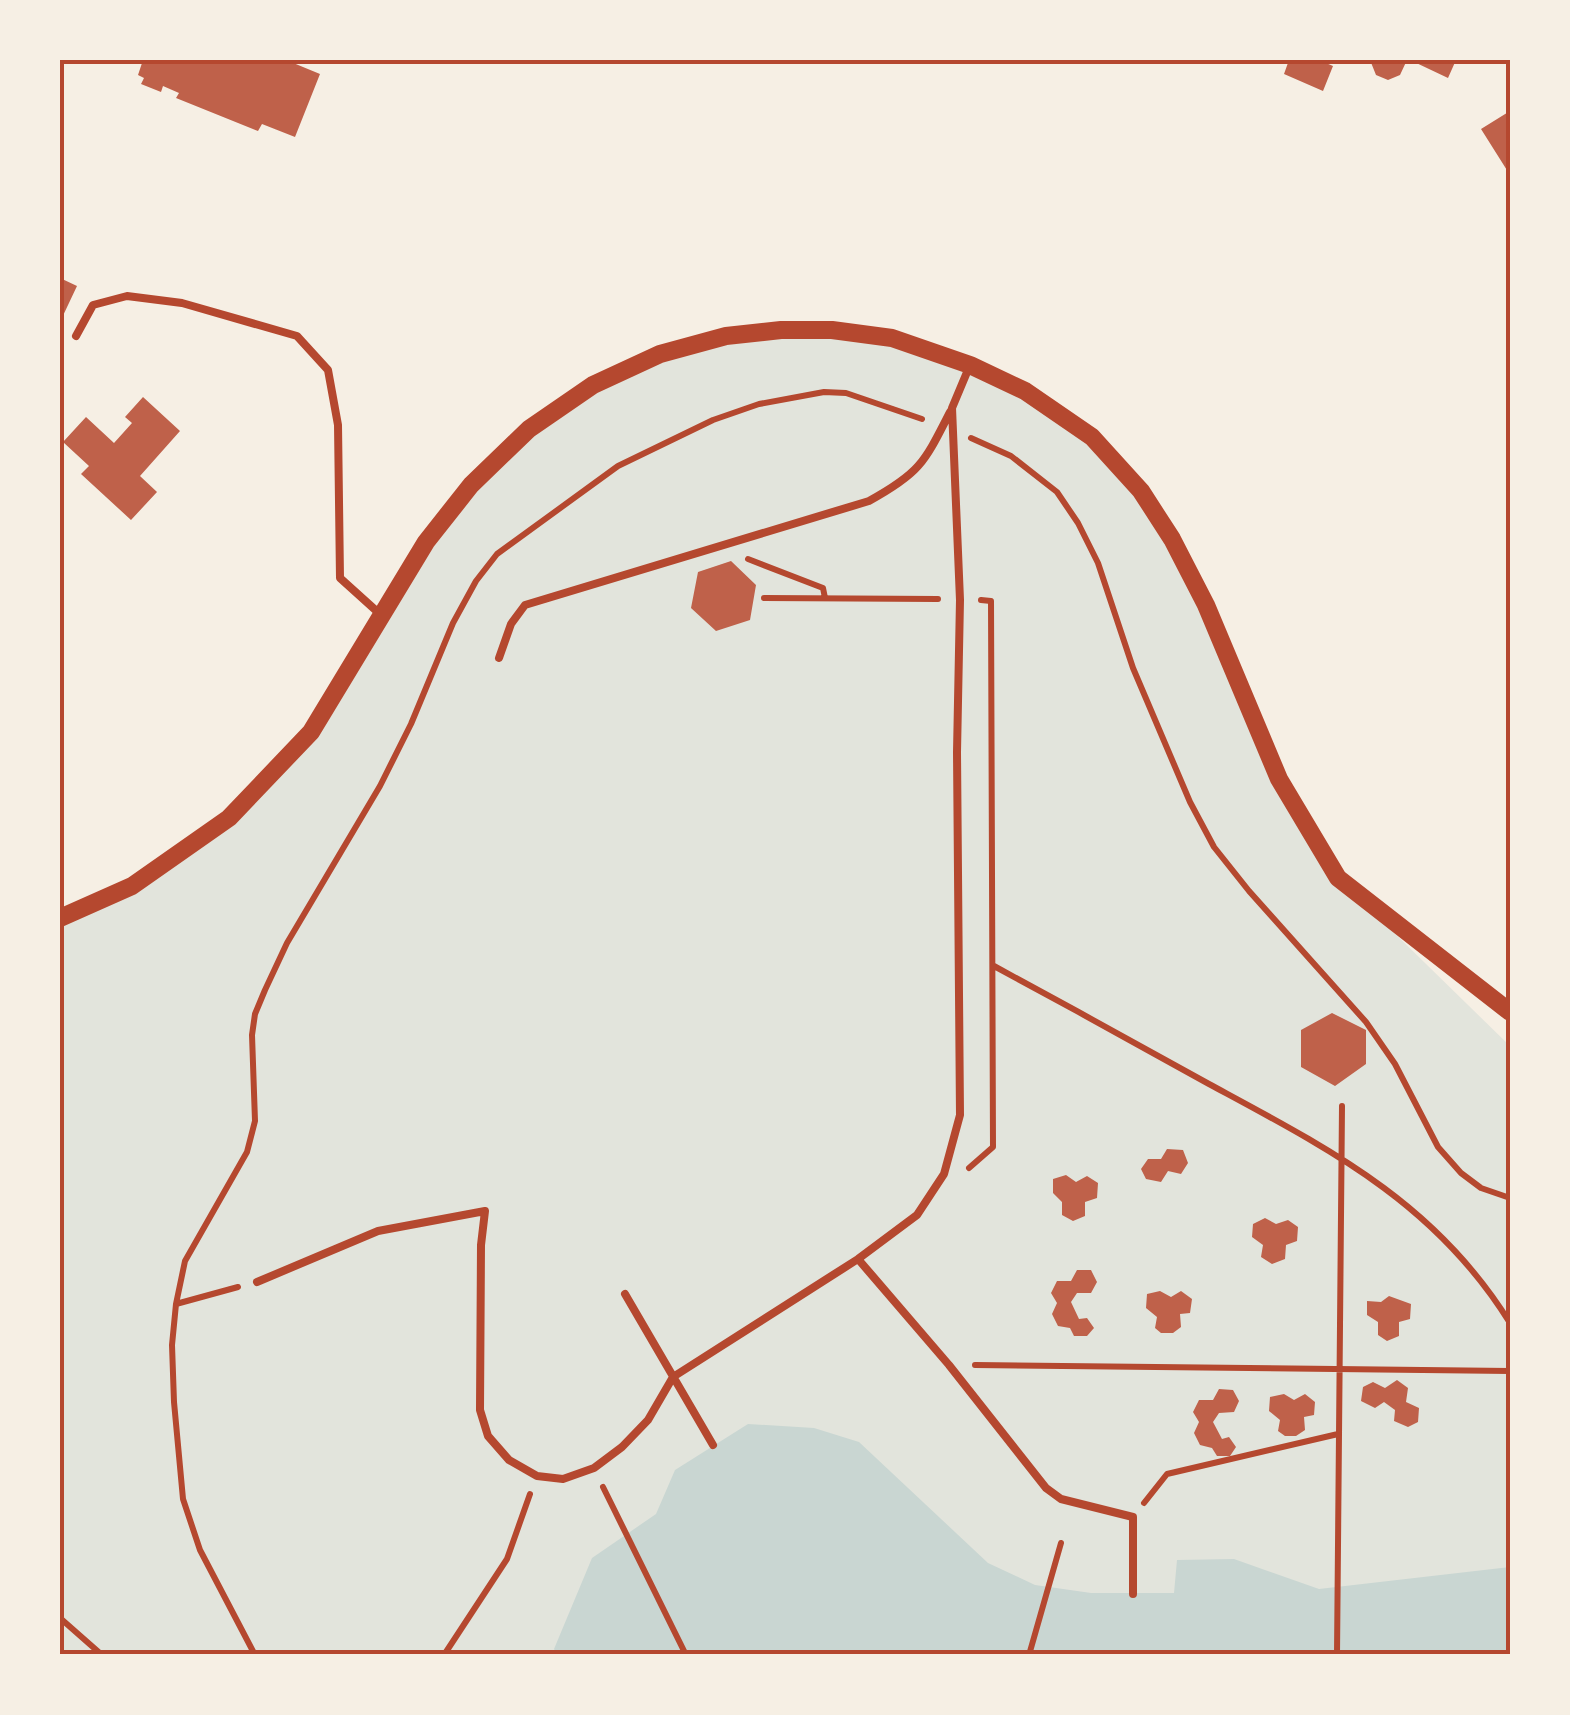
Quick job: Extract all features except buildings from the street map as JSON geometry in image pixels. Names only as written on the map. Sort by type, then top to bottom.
[{"type":"street","points":[[60,918],[132,886],[229,818],[311,732],[426,542],[471,484],[529,429],[592,385],[660,354],[726,336],[832,330],[892,338],[970,365],[1025,391],[1092,437],[1141,491],[1172,539],[1206,605],[1280,779],[1338,878],[1510,1012]]},
{"type":"lane","points":[[76,336],[93,305],[127,296],[182,303],[297,336],[328,370],[338,425],[340,578],[382,616]]},
{"type":"lane","points":[[499,658],[511,624],[525,605],[869,501],[907,480],[926,458],[943,427],[970,365]]},
{"type":"lane","points":[[257,1282],[378,1231],[485,1211],[481,1246],[480,1410],[488,1436],[510,1460],[537,1476],[564,1478],[594,1468],[622,1447],[648,1420],[673,1378],[858,1259],[917,1214],[944,1174],[960,1115],[960,600],[952,408]]},
{"type":"lane","points":[[858,1259],[949,1365],[1046,1488],[1061,1499],[1133,1518],[1133,1594]]},
{"type":"lane","points":[[625,1294],[712,1445]]},
{"type":"path","points":[[255,1655],[200,1550],[184,1498],[174,1402],[172,1345],[176,1304],[186,1261],[247,1152],[255,1120],[252,1035],[264,990],[307,908],[380,786],[453,623],[476,581],[497,554],[618,466],[712,420],[760,404],[795,396],[846,393],[943,427]]},
{"type":"path","points":[[954,431],[1011,456],[1057,492],[1098,563],[1133,668],[1190,802],[1214,847],[1366,1022],[1396,1064],[1438,1147],[1480,1188],[1510,1198]]},
{"type":"path","points":[[714,546],[824,588],[826,598]]},
{"type":"path","points":[[994,966],[1342,1156],[1420,1214],[1495,1299],[1510,1323]]},
{"type":"path","points":[[1337,1655],[1342,1106]]},
{"type":"path","points":[[176,1304],[257,1282]]},
{"type":"path","points":[[949,1365],[1510,1372]]},
{"type":"path","points":[[1133,1518],[1167,1474],[1338,1434]]},
{"type":"path","points":[[594,1468],[686,1655]]},
{"type":"path","points":[[444,1655],[507,1558],[537,1476]]},
{"type":"path","points":[[1029,1655],[1061,1544]]},
{"type":"path","points":[[60,1618],[102,1655]]},
{"type":"shaded area","points":[[832,330],[970,365],[1092,437],[1172,539],[1279,779],[1338,878],[1510,1046],[1510,1655],[60,1655],[60,918],[132,886],[229,818],[311,732],[426,542],[529,429],[660,354]]},
{"type":"shaded area","points":[[748,1424],[814,1428],[859,1442],[988,1563],[1035,1585],[1091,1593],[1174,1593],[1177,1560],[1234,1559],[1319,1589],[1510,1567],[1510,1655],[557,1655],[554,1649],[592,1558],[656,1514],[675,1470]]}]
